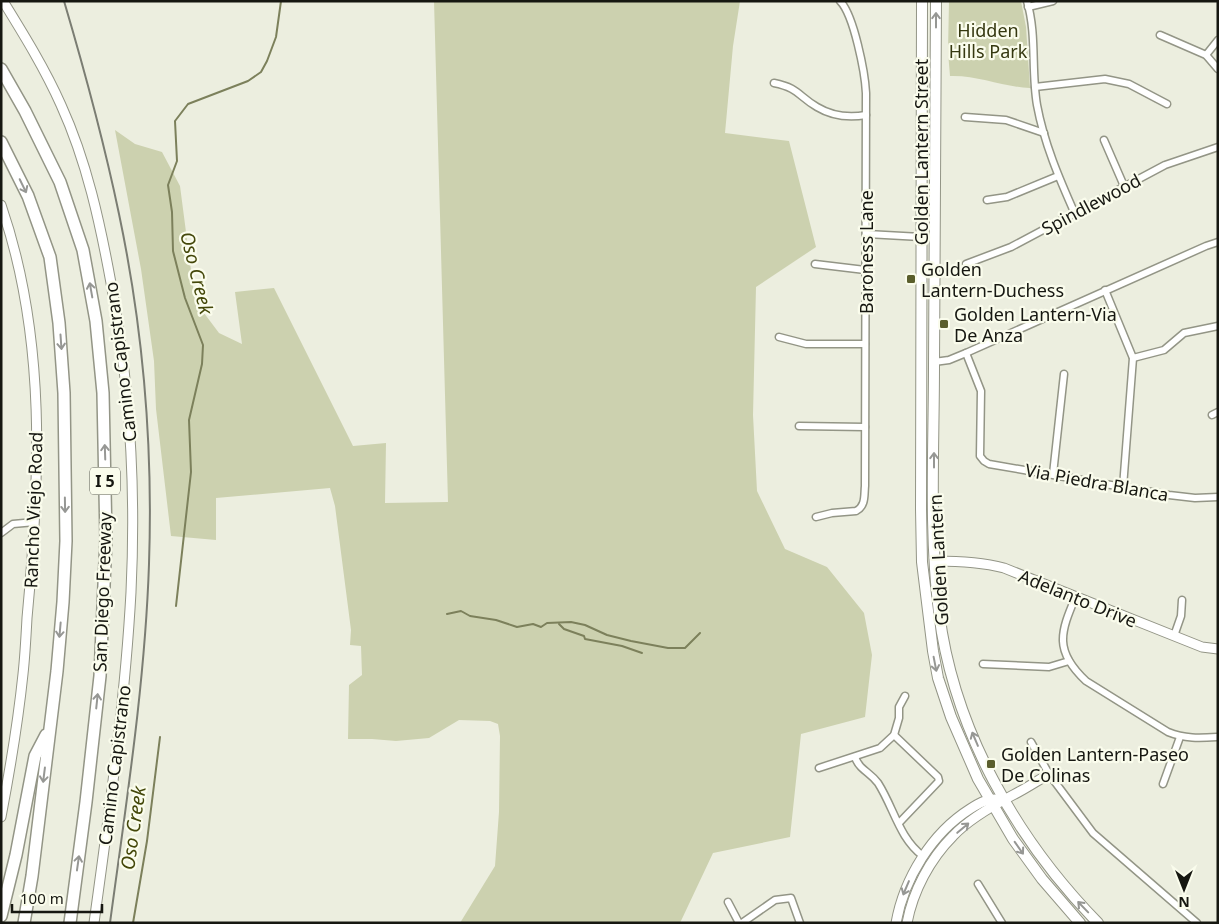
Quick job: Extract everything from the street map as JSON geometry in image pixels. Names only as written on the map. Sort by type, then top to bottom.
[{"type":"highway","name":"San Diego Freeway","points":[[1,69],[25,111],[60,182],[83,250],[96,321],[103,393],[106,539],[100,676],[70,923]]},
{"type":"highway","name":"I 5","points":[[1,142],[28,196],[50,258],[59,323],[64,393],[66,541],[63,602],[32,876],[24,923]]},
{"type":"highway","points":[[1,916],[14,864],[35,756],[50,727]]},
{"type":"main road","name":"Golden Lantern Street","points":[[921,363],[922,1]]},
{"type":"main road","name":"Golden Lantern Street","points":[[934,362],[936,1]]},
{"type":"main road","points":[[934,251],[928,246],[927,240],[920,237],[928,222],[935,217]]},
{"type":"main road","points":[[921,350],[926,352],[928,358],[934,362],[928,377],[922,380]]},
{"type":"main road","name":"Golden Lantern","points":[[934,362],[934,501],[937,587],[943,635],[957,692],[979,749],[1003,799],[1027,838],[1055,876],[1098,923]]},
{"type":"main road","name":"Golden Lantern","points":[[921,363],[922,562],[936,669],[946,703],[966,753],[991,803],[1026,859],[1080,923]]},
{"type":"main road","points":[[921,509],[925,514],[926,548],[929,557],[936,561],[928,572],[930,608],[928,616]]},
{"type":"street","name":"Camino Capistrano","points":[[4,1],[48,78],[62,107],[82,159],[97,212],[106,256],[118,324],[127,397],[131,461],[130,599],[117,748],[94,923]]},
{"type":"street","name":"Baroness Lane","points":[[816,517],[832,513],[856,511],[862,506],[865,486],[865,270],[867,234],[865,78],[862,61],[845,7],[840,1]]},
{"type":"street","points":[[1053,1],[1028,4],[1033,36],[1035,87],[1044,133],[1058,176],[1074,214]]},
{"type":"street","points":[[1160,35],[1206,55],[1218,70]]},
{"type":"street","points":[[1206,55],[1218,40]]},
{"type":"street","points":[[1035,87],[1091,79],[1105,79],[1129,84],[1167,104]]},
{"type":"street","points":[[774,82],[795,89],[817,107],[830,113],[853,117],[866,115]]},
{"type":"street","points":[[965,117],[1006,120],[1044,133]]},
{"type":"street","points":[[1104,140],[1124,186]]},
{"type":"street","name":"Spindlewood","points":[[966,264],[1011,246],[1165,165],[1218,147]]},
{"type":"street","points":[[986,200],[1007,197],[1058,176]]},
{"type":"street","name":"Rancho Viejo Road","points":[[1,205],[12,236],[20,271],[32,341],[36,407],[35,522],[23,673],[1,817]]},
{"type":"street","points":[[867,234],[920,237]]},
{"type":"street","points":[[934,362],[949,360],[966,353],[1105,290],[1218,242]]},
{"type":"street","points":[[816,264],[865,270]]},
{"type":"street","points":[[1105,290],[1133,358],[1124,487]]},
{"type":"street","points":[[1133,358],[1164,350],[1184,333],[1218,326]]},
{"type":"street","points":[[779,337],[806,344],[865,344]]},
{"type":"street","name":"Via Piedra Blanca","points":[[966,353],[982,391],[980,456],[984,462],[1195,498],[1218,497]]},
{"type":"street","points":[[1053,474],[1064,374]]},
{"type":"street","points":[[799,426],[865,426]]},
{"type":"street","points":[[1,533],[13,524],[35,522]]},
{"type":"street","name":"Adelanto Drive","points":[[936,561],[964,561],[998,566],[1202,647],[1218,649]]},
{"type":"street","points":[[1076,596],[1062,635],[1064,649],[1076,672],[1086,681],[1168,732],[1180,737],[1218,737]]},
{"type":"street","points":[[1174,636],[1181,616],[1182,600]]},
{"type":"street","points":[[983,664],[1048,667],[1069,661]]},
{"type":"street","points":[[819,768],[880,748],[894,735],[899,718],[899,707],[905,696]]},
{"type":"street","points":[[894,735],[938,777],[939,781],[938,785],[898,823]]},
{"type":"street","points":[[1163,784],[1180,737]]},
{"type":"street","points":[[1031,742],[1049,774],[1093,832],[1197,923]]},
{"type":"street","points":[[855,757],[861,767],[872,774],[879,784],[901,831],[912,847],[933,862]]},
{"type":"street","points":[[896,923],[903,896],[923,856],[936,838],[961,814],[1013,795],[1049,774]]},
{"type":"street","points":[[907,923],[913,898],[933,862],[952,837],[991,803]]},
{"type":"street","points":[[978,884],[1002,923]]},
{"type":"street","points":[[728,902],[741,923],[775,900],[791,898],[800,923]]},
{"type":"green space","points":[[434,1],[740,1],[733,46],[725,133],[789,141],[816,247],[756,287],[753,415],[757,491],[785,549],[827,567],[864,613],[872,655],[865,717],[801,734],[790,837],[713,853],[680,923],[460,923],[495,866],[499,812],[500,736],[498,724],[490,721],[459,720],[429,738],[396,741],[348,739],[349,685],[362,675],[361,646],[350,645],[351,630],[335,506],[330,488],[216,498],[216,540],[171,536],[156,409],[154,361],[141,269],[115,130],[135,144],[162,152],[180,186],[195,301],[219,333],[242,344],[235,292],[274,288],[353,446],[386,443],[385,503],[448,502]]},
{"type":"green space","name":"Hidden Hills Park","points":[[949,1],[1021,1],[1026,27],[1030,88],[1010,86],[971,77],[950,76],[948,52]]},
{"type":"waterway","name":"Oso Creek","points":[[176,606],[191,472],[189,420],[202,364],[203,345],[185,298],[173,251],[172,212],[168,185],[177,161],[175,121],[188,104],[248,81],[261,72],[276,37],[281,1]]},
{"type":"waterway","points":[[447,614],[461,611],[470,616],[496,620],[517,627],[533,624],[541,627],[547,623],[571,622],[585,625],[607,635],[668,648],[685,648],[700,633]]},
{"type":"waterway","points":[[559,624],[564,629],[584,636],[585,639],[622,646],[642,653]]},
{"type":"waterway","name":"Oso Creek","points":[[133,923],[147,841],[160,737]]},
{"type":"railway","points":[[64,1],[101,134],[127,257],[140,344],[148,432],[150,520],[147,609],[134,744],[110,923]]},
{"type":"place","name":"Golden Lantern-Duchess","points":[[911,279]]},
{"type":"place","name":"Golden Lantern-Via De Anza","points":[[944,324]]},
{"type":"place","name":"Golden Lantern-Paseo De Colinas","points":[[991,764]]}]
